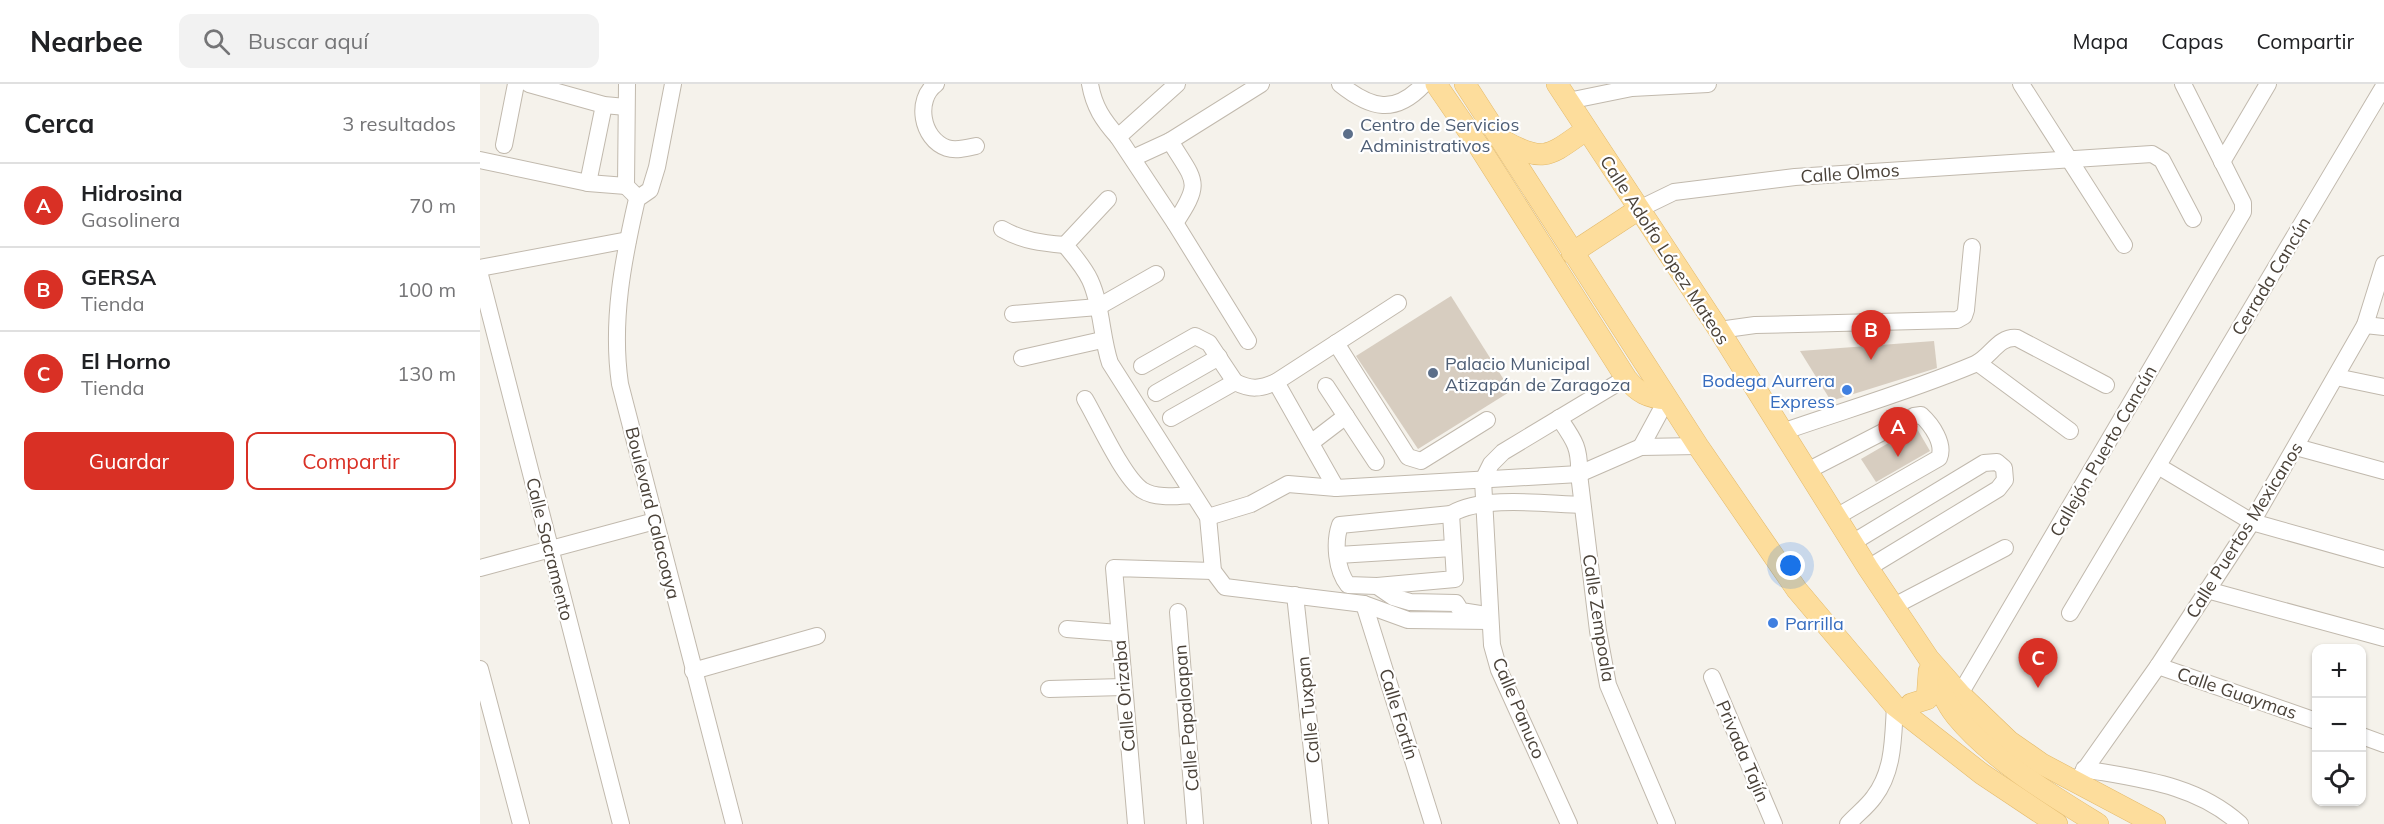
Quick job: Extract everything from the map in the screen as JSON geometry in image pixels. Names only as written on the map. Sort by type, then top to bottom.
[{"type":"main road","points":[[1436,84],[1480,148],[1626,378],[1635,390],[1649,398],[1667,399]]},
{"type":"main road","points":[[1466,86],[1480,148]]},
{"type":"main road","points":[[1466,86],[1667,399],[1797,590],[1896,701],[1982,774],[2059,824]]},
{"type":"main road","name":"Calle Adolfo López Mateos","points":[[1563,93],[1719,330],[1852,543],[1929,659]]},
{"type":"main road","points":[[1503,141],[1525,153],[1547,154],[1586,130]]},
{"type":"main road","points":[[1572,253],[1639,209]]},
{"type":"main road","points":[[1929,659],[1960,694],[2009,741],[2042,764],[2080,775],[2155,824]]},
{"type":"main road","points":[[1896,701],[1921,703],[1929,696],[1929,659]]},
{"type":"main road","points":[[1929,659],[1948,704],[1973,734],[2036,786],[2098,824]]},
{"type":"street","points":[[504,145],[516,84]]},
{"type":"street","points":[[529,84],[604,105],[626,107]]},
{"type":"street","points":[[627,84],[626,186],[638,199]]},
{"type":"street","name":"Boulevard Calacoaya","points":[[673,84],[657,167],[650,190],[638,199],[628,240],[616,326],[616,358],[620,384],[734,824]]},
{"type":"street","points":[[936,84],[924,99],[923,114],[937,142],[947,148],[959,149],[976,146]]},
{"type":"street","points":[[1090,84],[1093,100],[1101,118],[1133,158],[1248,341]]},
{"type":"street","points":[[1118,137],[1177,84]]},
{"type":"street","points":[[1133,158],[1170,141],[1261,84]]},
{"type":"street","points":[[1340,84],[1356,97],[1374,105],[1394,105],[1412,97],[1424,84]]},
{"type":"street","points":[[1563,93],[1708,84]]},
{"type":"street","points":[[2021,84],[2066,159],[2124,245]]},
{"type":"street","points":[[2183,84],[2222,162]]},
{"type":"street","points":[[2222,162],[2268,84]]},
{"type":"street","name":"Cerrada Cancún","points":[[2070,613],[2384,86]]},
{"type":"street","points":[[588,183],[604,105]]},
{"type":"street","points":[[1170,141],[1191,175],[1194,187],[1192,197],[1175,223]]},
{"type":"street","name":"Calle Olmos","points":[[1639,209],[1655,199],[1696,188],[1795,177],[2158,155],[2193,219]]},
{"type":"street","points":[[480,160],[588,183],[626,186]]},
{"type":"street","name":"Callejón Puerto Cancún","points":[[1960,694],[2244,207],[2222,162]]},
{"type":"street","points":[[1065,245],[1108,199]]},
{"type":"street","points":[[1002,229],[1017,238],[1034,243],[1065,245]]},
{"type":"street","points":[[480,268],[628,240]]},
{"type":"street","points":[[1065,245],[1091,281],[1098,307],[1102,340],[1110,363],[1208,516],[1213,571],[1225,587],[1364,604],[1408,620],[1490,618]]},
{"type":"street","points":[[1719,330],[1755,326],[1957,320],[1964,316],[1966,310],[1972,247]]},
{"type":"street","name":"Calle Puertos Mexicanos","points":[[2080,775],[2158,666],[2252,522],[2366,325],[2384,264]]},
{"type":"street","points":[[1013,314],[1098,307],[1156,274]]},
{"type":"street","name":"Calle Sacramento","points":[[480,275],[621,824]]},
{"type":"street","points":[[1142,366],[1196,336],[1209,343],[1235,382],[1248,388],[1262,389],[1398,303]]},
{"type":"street","points":[[2366,325],[2384,327]]},
{"type":"street","points":[[1782,432],[1978,363],[2004,340],[2017,338],[2106,385]]},
{"type":"street","points":[[1022,358],[1102,340]]},
{"type":"street","points":[[1336,343],[1408,457],[1414,461],[1421,461],[1487,420]]},
{"type":"street","points":[[1156,393],[1219,357]]},
{"type":"street","points":[[1978,363],[2070,431]]},
{"type":"street","points":[[2336,377],[2384,387]]},
{"type":"street","points":[[1483,480],[1491,464],[1503,452],[1626,378]]},
{"type":"street","points":[[1171,418],[1235,382]]},
{"type":"street","points":[[1276,382],[1336,488]]},
{"type":"street","points":[[1326,386],[1376,462]]},
{"type":"street","points":[[1085,399],[1131,479],[1143,491],[1160,496],[1193,495]]},
{"type":"street","points":[[1641,447],[1667,399]]},
{"type":"street","points":[[1807,471],[1914,416],[1921,415],[1927,421],[1940,443],[1942,452],[1939,458],[1836,517]]},
{"type":"street","points":[[1312,442],[1346,416]]},
{"type":"street","name":"Calle Zempoala","points":[[1559,418],[1577,443],[1580,456],[1582,505],[1599,640],[1608,685],[1667,824]]},
{"type":"street","points":[[1208,516],[1251,504],[1288,484],[1336,488],[1579,474],[1641,447],[1698,446]]},
{"type":"street","points":[[2296,447],[2384,471]]},
{"type":"street","points":[[1852,543],[1984,463],[1997,462],[2004,468],[2005,480],[1998,489],[1868,568]]},
{"type":"street","points":[[2158,466],[2252,522],[2384,559]]},
{"type":"street","name":"Calle Panuco","points":[[1483,480],[1490,618],[1499,670],[1569,824]]},
{"type":"street","points":[[1455,579],[1377,586],[1348,585],[1341,577],[1338,555],[1337,533],[1340,525],[1451,514],[1462,508],[1484,504],[1582,505]]},
{"type":"street","points":[[1451,514],[1456,603],[1461,611],[1490,618]]},
{"type":"street","points":[[480,567],[655,521]]},
{"type":"street","points":[[1338,555],[1453,548]]},
{"type":"street","points":[[1894,606],[2005,548]]},
{"type":"street","name":"Calle Orizaba","points":[[1136,824],[1114,568],[1213,571]]},
{"type":"street","points":[[1377,586],[1393,597],[1410,602],[1456,603]]},
{"type":"street","points":[[2207,590],[2384,638]]},
{"type":"street","name":"Calle Tuxpan","points":[[1295,595],[1320,824]]},
{"type":"street","name":"Calle Fortín","points":[[1364,604],[1433,824]]},
{"type":"street","name":"Calle Papaloapan","points":[[1178,612],[1195,824]]},
{"type":"street","points":[[1067,628],[1119,633]]},
{"type":"street","points":[[693,671],[817,636]]},
{"type":"street","name":"Calle Guaymas","points":[[2158,666],[2312,720]]},
{"type":"street","points":[[480,669],[521,824]]},
{"type":"street","name":"Privada Tajín","points":[[1712,677],[1774,824]]},
{"type":"street","points":[[1049,688],[1123,687]]},
{"type":"street","points":[[1848,824],[1874,797],[1886,776],[1892,755],[1896,701]]},
{"type":"street","points":[[2366,738],[2384,744]]},
{"type":"street","points":[[2080,775],[2164,783],[2212,803],[2240,824]]},
{"type":"building","name":"Palacio Municipal Atizapán de Zaragoza","points":[[1451,296],[1511,391],[1418,449],[1356,356]]},
{"type":"building","points":[[1934,341],[1937,368],[1831,401],[1800,351]]},
{"type":"building","points":[[1916,427],[1930,451],[1876,482],[1861,459]]},
{"type":"place","name":"Centro de Servicios Administrativos","points":[[1348,134]]},
{"type":"place","name":"GERSA","points":[[1871,360]]},
{"type":"place","name":"Palacio Municipal Atizapán de Zaragoza","points":[[1433,373]]},
{"type":"place","name":"Bodega Aurrera Express","points":[[1847,390]]},
{"type":"place","name":"Hidrosina","points":[[1898,457]]},
{"type":"place","name":"Parrilla","points":[[1773,623]]},
{"type":"place","name":"El Horno","points":[[2038,688]]}]
